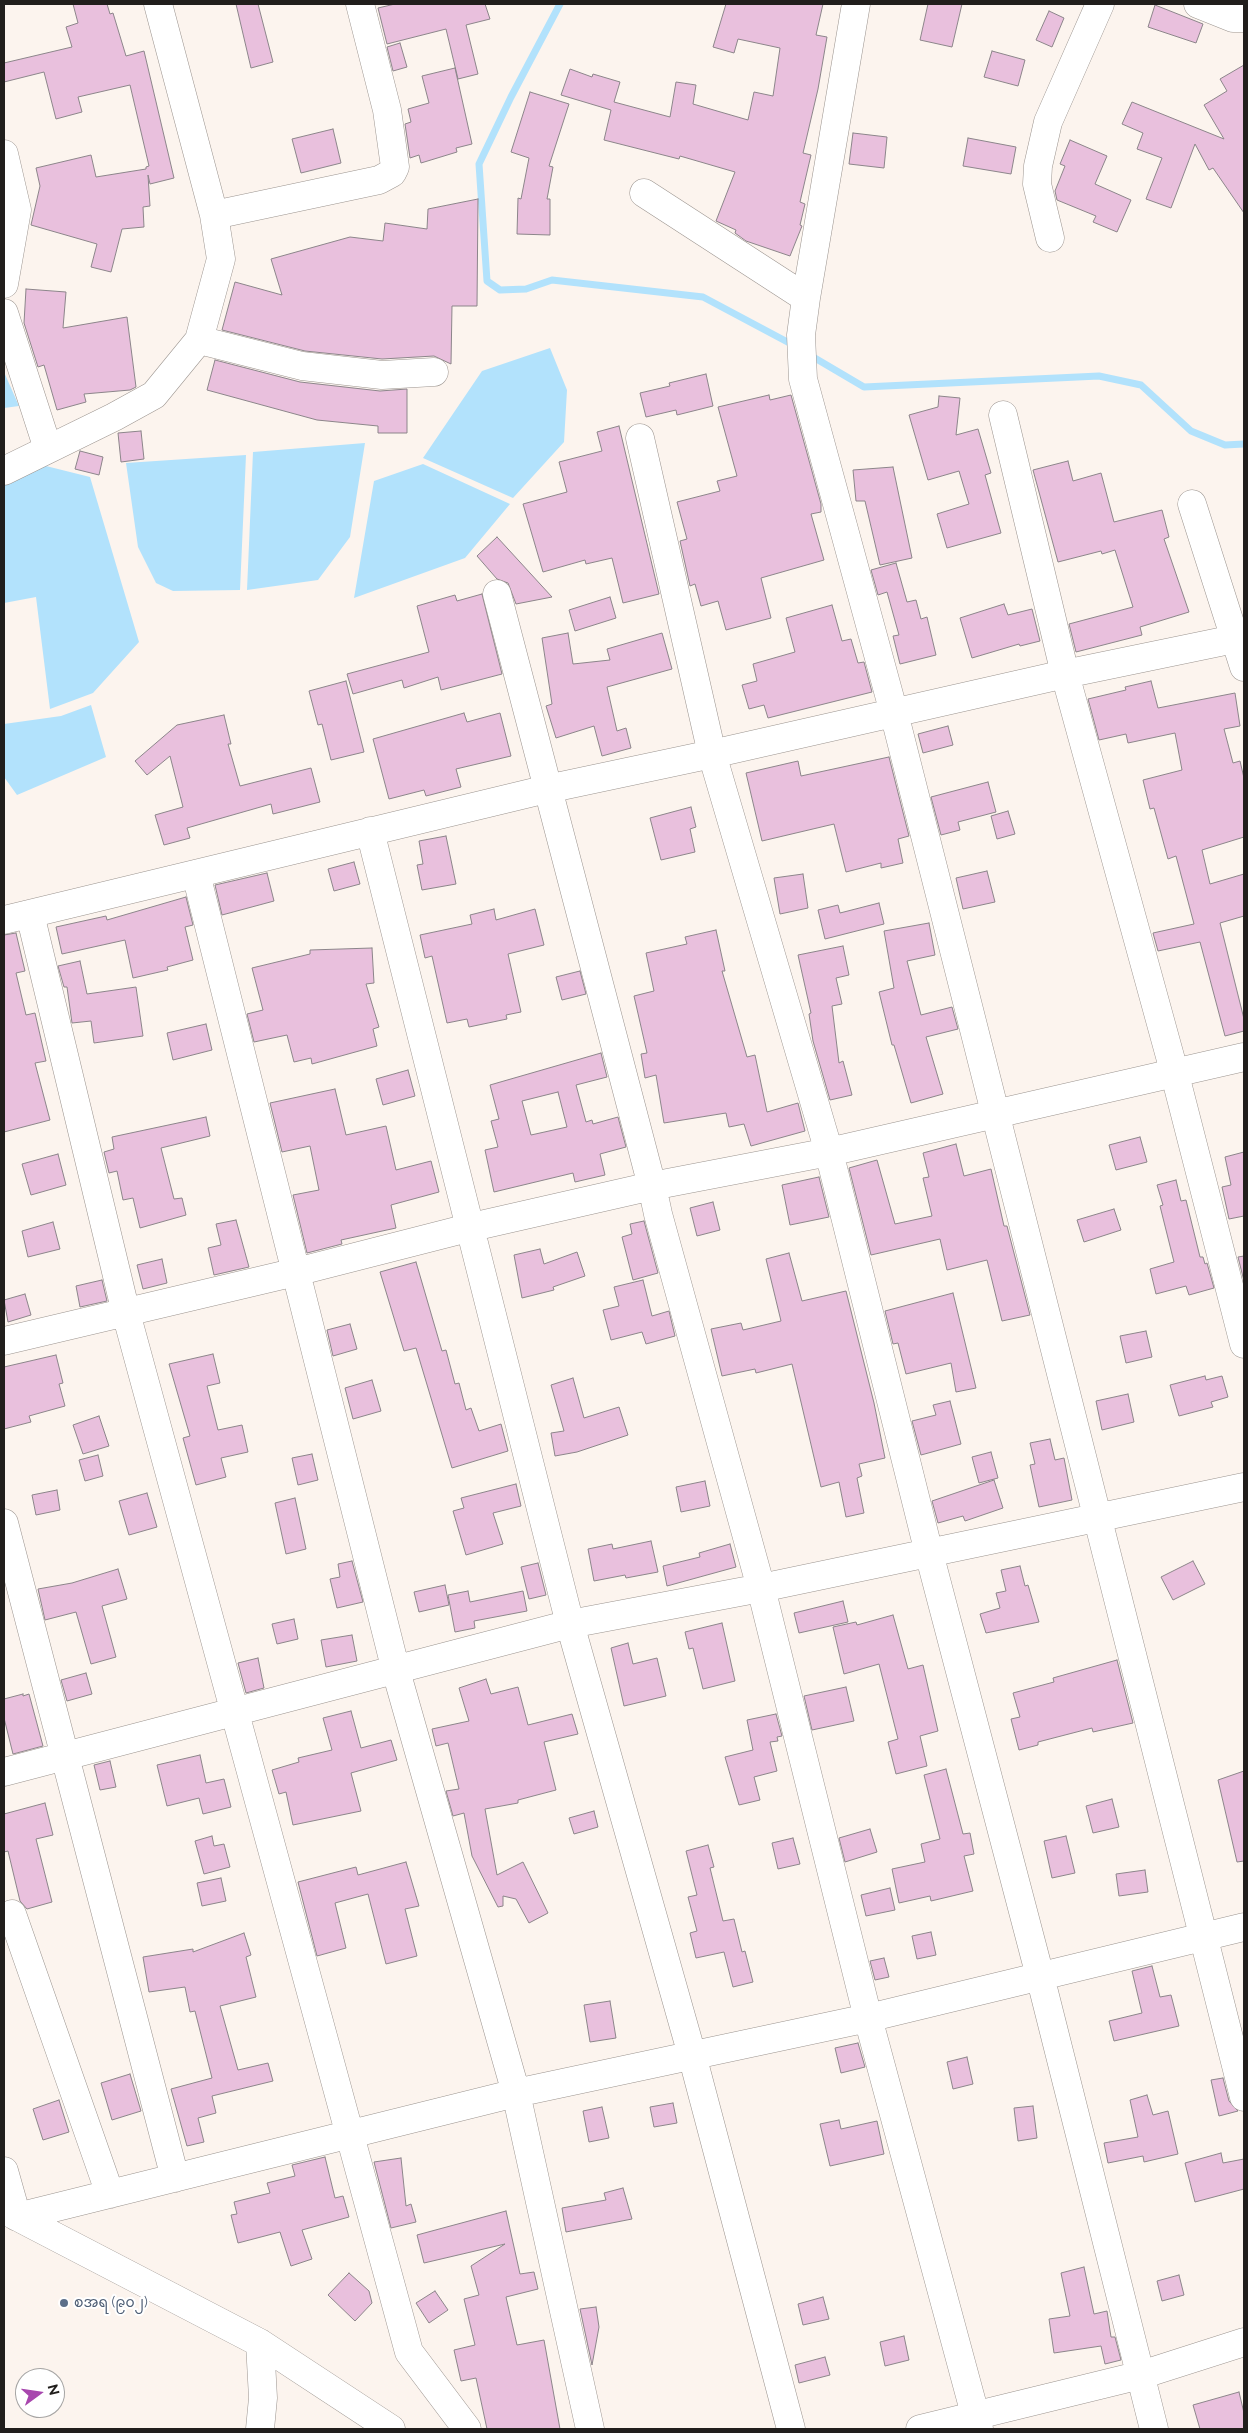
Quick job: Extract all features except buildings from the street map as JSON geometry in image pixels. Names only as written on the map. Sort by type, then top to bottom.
[{"type":"street","points":[[4,471],[114,418],[154,395],[199,340],[221,260],[214,215],[158,4]]},
{"type":"street","points":[[214,215],[379,180],[392,173],[395,166],[387,110],[360,4]]},
{"type":"street","points":[[856,4],[806,298],[801,335],[803,379],[894,713],[1244,2097]]},
{"type":"street","points":[[1050,238],[1038,184],[1038,166],[1048,122],[1100,4]]},
{"type":"street","points":[[1198,4],[1233,18],[1244,18]]},
{"type":"street","points":[[4,154],[17,210],[4,284]]},
{"type":"street","points":[[644,193],[806,298]]},
{"type":"street","points":[[4,313],[48,449]]},
{"type":"street","points":[[199,340],[302,366],[382,375],[434,372]]},
{"type":"street","points":[[1003,415],[1065,674],[1174,1071],[1244,1344]]},
{"type":"street","points":[[640,438],[712,754],[829,1152],[929,1553],[1040,1976],[1154,2429]]},
{"type":"street","points":[[1192,504],[1240,638],[1244,667]]},
{"type":"street","points":[[497,594],[658,1214],[761,1588],[868,2018],[977,2423]]},
{"type":"street","points":[[4,920],[547,789],[712,754],[1065,674],[1240,638]]},
{"type":"street","points":[[370,831],[472,1227],[570,1624],[692,2055],[791,2429]]},
{"type":"street","points":[[196,874],[396,1671],[516,2094],[590,2429]]},
{"type":"street","points":[[30,914],[126,1313],[408,2352],[467,2429]]},
{"type":"street","points":[[4,1341],[296,1272],[472,1227],[652,1186],[829,1152],[1174,1071],[1244,1057]]},
{"type":"street","points":[[4,1772],[236,1713],[570,1624],[761,1588],[1244,1487]]},
{"type":"street","points":[[4,1523],[176,2178]]},
{"type":"street","points":[[12,1914],[110,2194]]},
{"type":"street","points":[[11,2213],[110,2194],[516,2094],[868,2018],[1244,1927]]},
{"type":"street","points":[[4,2171],[11,2213]]},
{"type":"street","points":[[11,2213],[260,2343],[391,2429]]},
{"type":"street","points":[[920,2429],[977,2423],[1141,2375],[1244,2342]]},
{"type":"street","points":[[260,2343],[263,2398],[260,2429]]},
{"type":"water","points":[[550,348],[567,390],[564,442],[513,498],[423,458],[482,371]]},
{"type":"water","points":[[4,372],[19,406],[4,408]]},
{"type":"water","points":[[365,443],[350,537],[318,580],[247,590],[253,452]]},
{"type":"water","points":[[246,455],[240,590],[173,591],[156,583],[138,547],[126,463]]},
{"type":"water","points":[[423,464],[510,504],[465,558],[354,598],[374,481]]},
{"type":"water","points":[[42,465],[90,477],[139,642],[93,693],[50,709],[36,597],[4,603],[4,485]]},
{"type":"water","points":[[91,705],[106,757],[17,795],[4,777],[4,724],[61,716]]},
{"type":"waterway","points":[[560,4],[511,97],[479,164],[487,281],[500,290],[526,289],[552,280],[703,297],[795,346]]},
{"type":"waterway","points":[[808,354],[864,387],[1099,376],[1141,385],[1191,431],[1225,445],[1244,444]]},
{"type":"place","name":"စအရ (၉၀၂)","points":[[64,2303]]}]
